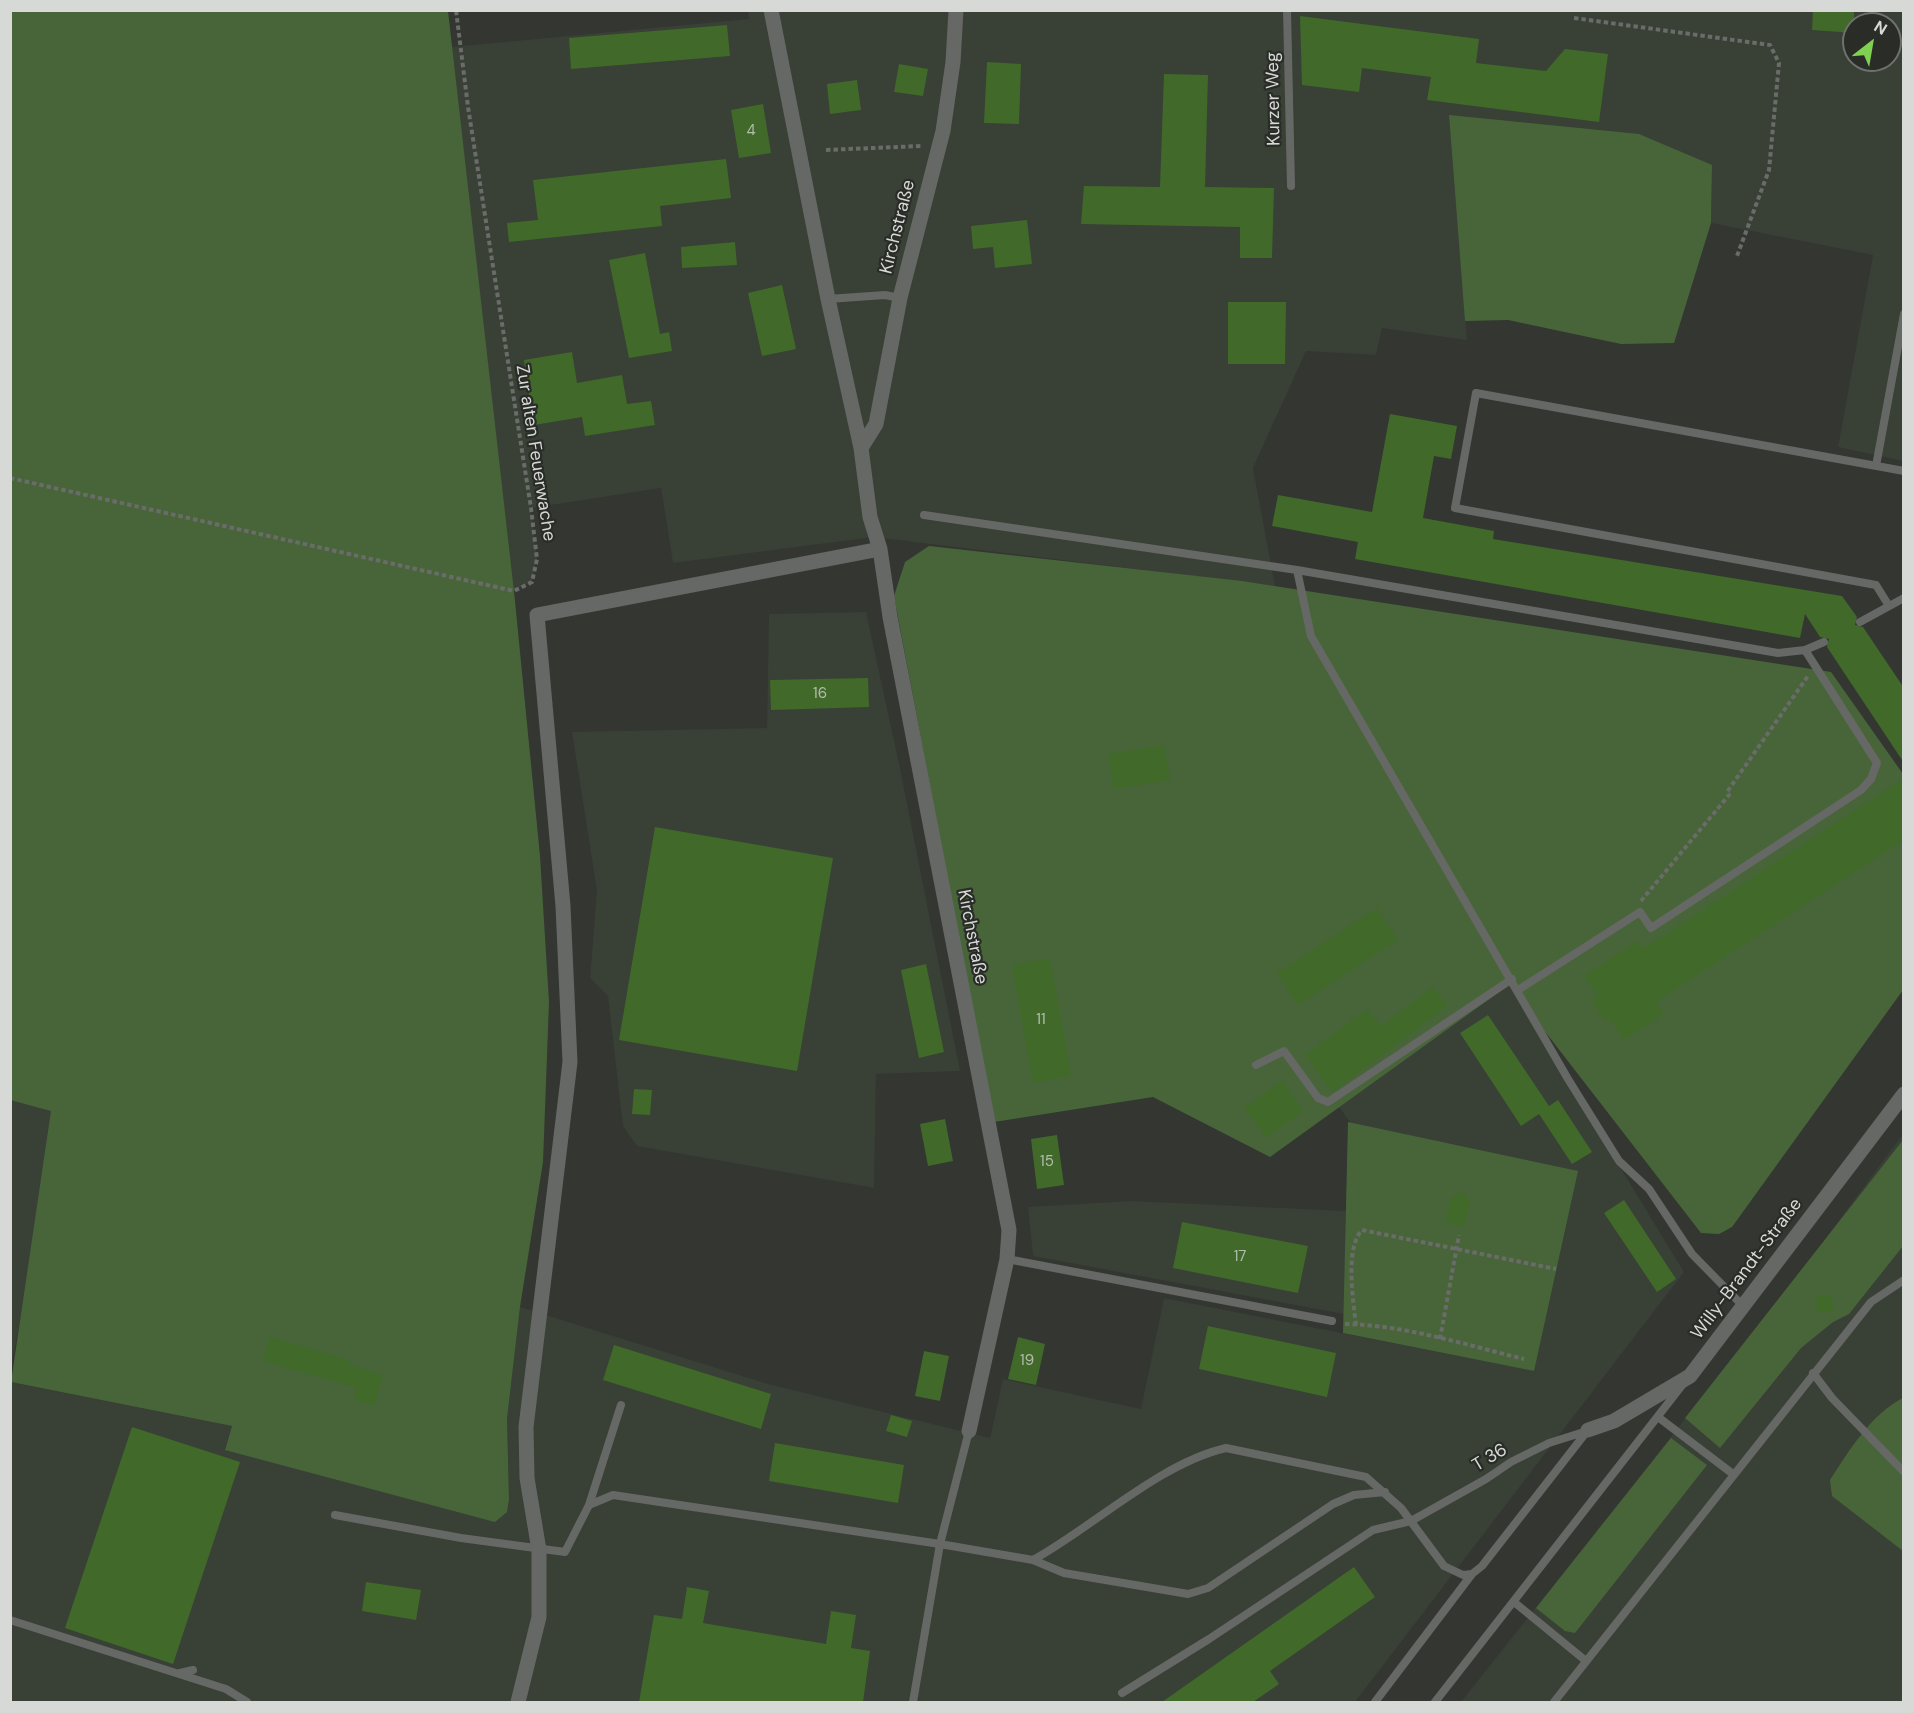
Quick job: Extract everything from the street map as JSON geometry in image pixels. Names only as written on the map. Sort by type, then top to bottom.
[{"type":"street","name":"Kirchstraße","points":[[771,10],[828,299],[861,448],[870,518],[880,549],[890,617],[1009,1230],[1007,1259],[969,1431]]},
{"type":"street","name":"Kirchstraße","points":[[861,448],[876,423],[900,298],[945,120],[953,62],[956,10]]},
{"type":"street","points":[[518,1702],[539,1617],[539,1550],[527,1478],[526,1427],[570,1062],[563,906],[537,615],[880,549]]},
{"type":"street","name":"Willy-Brandt-Straße","points":[[1588,1430],[1614,1421],[1690,1376],[1904,1094]]},
{"type":"lane","name":"Kurzer Weg","points":[[1287,10],[1291,186]]},
{"type":"lane","points":[[828,299],[885,295],[900,298]]},
{"type":"lane","points":[[1876,466],[1904,314]]},
{"type":"lane","points":[[1889,606],[1876,585],[1455,508],[1476,393],[1904,471]]},
{"type":"lane","points":[[924,515],[1297,570],[1778,653],[1805,651],[1824,642]]},
{"type":"lane","points":[[1297,570],[1311,636],[1568,1079],[1619,1161],[1649,1189],[1692,1254],[1744,1307]]},
{"type":"lane","points":[[1860,622],[1904,598]]},
{"type":"lane","points":[[1518,990],[1640,912],[1651,928],[1861,790],[1871,779],[1877,763],[1805,651]]},
{"type":"lane","points":[[1256,1065],[1284,1051],[1318,1098],[1328,1102],[1512,979]]},
{"type":"lane","points":[[1007,1259],[1332,1322]]},
{"type":"lane","points":[[1554,1702],[1871,1302],[1904,1280]]},
{"type":"lane","points":[[1813,1373],[1832,1398],[1904,1472]]},
{"type":"lane","points":[[1435,1702],[1690,1376]]},
{"type":"lane","points":[[335,1515],[539,1550],[565,1552],[589,1505],[621,1405]]},
{"type":"lane","points":[[1658,1417],[1733,1474]]},
{"type":"lane","points":[[1374,1702],[1472,1574],[1482,1566],[1588,1430]]},
{"type":"lane","name":"T 36","points":[[1122,1693],[1209,1639],[1373,1530],[1411,1521],[1486,1479],[1511,1462],[1549,1443],[1588,1430]]},
{"type":"lane","points":[[913,1702],[940,1544],[969,1431]]},
{"type":"lane","points":[[1033,1560],[1153,1482],[1206,1452],[1226,1448],[1366,1477],[1385,1492],[1411,1521],[1444,1566],[1463,1575],[1472,1574]]},
{"type":"lane","points":[[589,1505],[614,1495],[1033,1560],[1064,1573],[1188,1594],[1199,1592],[1333,1504],[1354,1495],[1385,1492]]},
{"type":"lane","points":[[1514,1602],[1586,1661]]},
{"type":"lane","points":[[10,1620],[226,1689],[247,1702]]},
{"type":"lane","points":[[178,1674],[193,1670]]},
{"type":"path","name":"Zur alten Feuerwache","points":[[10,478],[514,591],[532,582],[537,559],[531,508],[468,107],[456,10]]},
{"type":"path","points":[[1574,18],[1770,45],[1779,63],[1769,170],[1737,256]]},
{"type":"path","points":[[826,150],[920,147],[923,137]]},
{"type":"path","points":[[1640,912],[1640,902],[1729,795],[1727,792],[1815,666]]},
{"type":"path","points":[[1356,1324],[1352,1296],[1353,1240],[1362,1230],[1556,1269]]},
{"type":"path","points":[[1440,1339],[1459,1235]]},
{"type":"path","points":[[1332,1322],[1440,1339],[1524,1359]]},
{"type":"shaded area","points":[[748,10],[1903,11],[1903,461],[1838,447],[1873,255],[1711,223],[1712,165],[1449,116],[1467,340],[1382,328],[1376,355],[1306,351],[1253,468],[1275,586],[874,537],[673,563],[661,488],[531,508],[537,559],[532,582],[514,591],[451,47],[749,19]]},
{"type":"shaded area","points":[[866,612],[900,768],[960,1071],[876,1074],[874,1188],[637,1146],[623,1126],[608,996],[590,978],[597,891],[572,732],[767,728],[769,614]]},
{"type":"shaded area","points":[[1509,985],[1684,1272],[1355,1702],[11,1702],[10,1382],[232,1426],[225,1449],[495,1521],[509,1499],[507,1419],[520,1307],[768,1384],[990,1438],[1003,1379],[1141,1409],[1164,1298],[1534,1371],[1339,1107]]},
{"type":"shaded area","points":[[11,1100],[52,1110],[25,1295],[11,1368]]},
{"type":"shaded area","points":[[1903,1134],[1903,1702],[1461,1702],[1795,1280]]},
{"type":"shaded area","points":[[1132,1201],[1346,1211],[1344,1314],[1033,1256],[1028,1207]]},
{"type":"green space","points":[[10,11],[448,11],[514,591],[540,856],[549,1002],[543,1162],[520,1307],[507,1419],[509,1499],[507,1512],[495,1522],[225,1450],[232,1426],[11,1382],[51,1111],[10,1100]]},
{"type":"green space","points":[[1449,115],[1639,134],[1712,165],[1711,223],[1674,343],[1621,344],[1508,320],[1465,321]]},
{"type":"green space","points":[[929,546],[1242,581],[1831,672],[1903,774],[1903,990],[1732,1227],[1719,1234],[1701,1233],[1509,985],[1270,1157],[1153,1097],[994,1122],[894,596],[905,562]]},
{"type":"green space","points":[[1348,1122],[1578,1171],[1534,1371],[1343,1333]]},
{"type":"green space","points":[[1903,1140],[1903,1246],[1849,1314],[1833,1322],[1801,1348],[1720,1448],[1685,1418]]},
{"type":"green space","points":[[1903,1398],[1903,1551],[1832,1496],[1830,1480],[1871,1423],[1891,1405]]},
{"type":"green space","points":[[1671,1438],[1707,1465],[1575,1633],[1565,1631],[1536,1608]]},
{"type":"building","points":[[1813,10],[1854,10],[1854,12],[1842,12],[1842,32],[1812,30]]},
{"type":"building","points":[[1300,16],[1479,39],[1476,63],[1546,71],[1565,49],[1608,54],[1599,122],[1427,100],[1431,77],[1362,68],[1359,92],[1302,85]]},
{"type":"building","points":[[727,25],[730,56],[571,69],[569,38]]},
{"type":"building","points":[[987,62],[1021,64],[1019,124],[984,123]]},
{"type":"building","points":[[899,64],[928,69],[923,96],[894,92]]},
{"type":"building","points":[[1164,74],[1208,75],[1205,187],[1274,188],[1272,258],[1240,258],[1240,227],[1081,224],[1084,186],[1160,187]]},
{"type":"building","points":[[857,80],[861,110],[830,114],[827,84]]},
{"type":"building","points":[[763,104],[771,153],[739,158],[731,110]]},
{"type":"building","points":[[726,159],[731,198],[660,206],[662,226],[509,242],[507,223],[538,220],[533,180]]},
{"type":"building","points":[[1027,220],[1032,264],[995,268],[993,247],[973,249],[971,226]]},
{"type":"building","points":[[735,242],[737,265],[682,268],[681,247]]},
{"type":"building","points":[[645,253],[660,334],[669,332],[672,351],[629,358],[609,260]]},
{"type":"building","points":[[782,285],[796,349],[762,356],[748,293]]},
{"type":"building","points":[[1228,302],[1286,302],[1285,364],[1228,364]]},
{"type":"building","points":[[572,352],[577,383],[622,375],[627,404],[651,401],[655,425],[585,436],[582,417],[534,425],[524,360]]},
{"type":"building","points":[[1390,414],[1457,426],[1451,459],[1434,456],[1423,518],[1494,531],[1493,539],[1842,596],[1857,617],[1855,625],[1863,627],[1904,688],[1904,763],[1827,647],[1829,639],[1820,637],[1805,614],[1800,638],[1355,559],[1358,542],[1272,526],[1278,495],[1372,512]]},
{"type":"building","points":[[868,678],[869,707],[771,710],[770,680]]},
{"type":"building","points":[[1164,745],[1170,780],[1114,789],[1108,754]]},
{"type":"building","points":[[1904,778],[1904,840],[1656,1002],[1664,1014],[1624,1040],[1611,1019],[1606,1022],[1591,1000],[1598,996],[1584,976],[1637,941],[1643,949]]},
{"type":"building","points":[[655,827],[833,858],[797,1071],[619,1040]]},
{"type":"building","points":[[1377,908],[1398,940],[1298,1005],[1277,973]]},
{"type":"building","points":[[1050,958],[1071,1076],[1033,1083],[1012,965]]},
{"type":"building","points":[[926,964],[944,1052],[919,1058],[901,970]]},
{"type":"building","points":[[1433,987],[1448,1006],[1332,1092],[1305,1055],[1367,1009],[1381,1026]]},
{"type":"building","points":[[1488,1015],[1549,1106],[1558,1100],[1592,1152],[1572,1164],[1539,1114],[1521,1126],[1460,1033]]},
{"type":"building","points":[[1282,1080],[1303,1111],[1267,1138],[1244,1108]]},
{"type":"building","points":[[634,1089],[652,1090],[650,1115],[632,1114]]},
{"type":"building","points":[[945,1119],[953,1161],[928,1166],[920,1124]]},
{"type":"building","points":[[1057,1135],[1064,1185],[1037,1189],[1031,1139]]},
{"type":"building","points":[[1459,1193],[1466,1195],[1470,1203],[1464,1227],[1445,1222],[1451,1198]]},
{"type":"building","points":[[1624,1200],[1676,1279],[1657,1292],[1604,1213]]},
{"type":"building","points":[[1182,1222],[1308,1246],[1298,1293],[1173,1268]]},
{"type":"building","points":[[1816,1295],[1832,1295],[1833,1311],[1817,1312]]},
{"type":"building","points":[[1208,1326],[1336,1353],[1327,1397],[1199,1369]]},
{"type":"building","points":[[269,1337],[350,1360],[349,1365],[383,1375],[374,1406],[354,1400],[357,1388],[263,1361]]},
{"type":"building","points":[[1018,1337],[1045,1344],[1036,1385],[1008,1379]]},
{"type":"building","points":[[614,1345],[771,1394],[761,1429],[603,1380]]},
{"type":"building","points":[[924,1351],[949,1356],[940,1401],[915,1396]]},
{"type":"building","points":[[891,1415],[912,1421],[907,1437],[886,1431]]},
{"type":"building","points":[[132,1427],[240,1462],[173,1664],[65,1628]]},
{"type":"building","points":[[775,1443],[904,1465],[898,1503],[769,1481]]},
{"type":"building","points":[[1354,1567],[1375,1597],[1270,1671],[1279,1684],[1253,1702],[1162,1702]]},
{"type":"building","points":[[366,1582],[421,1590],[416,1620],[362,1611]]},
{"type":"building","points":[[687,1587],[709,1591],[703,1623],[826,1644],[831,1611],[856,1615],[851,1648],[870,1651],[863,1702],[639,1702],[654,1615],[682,1619]]}]
